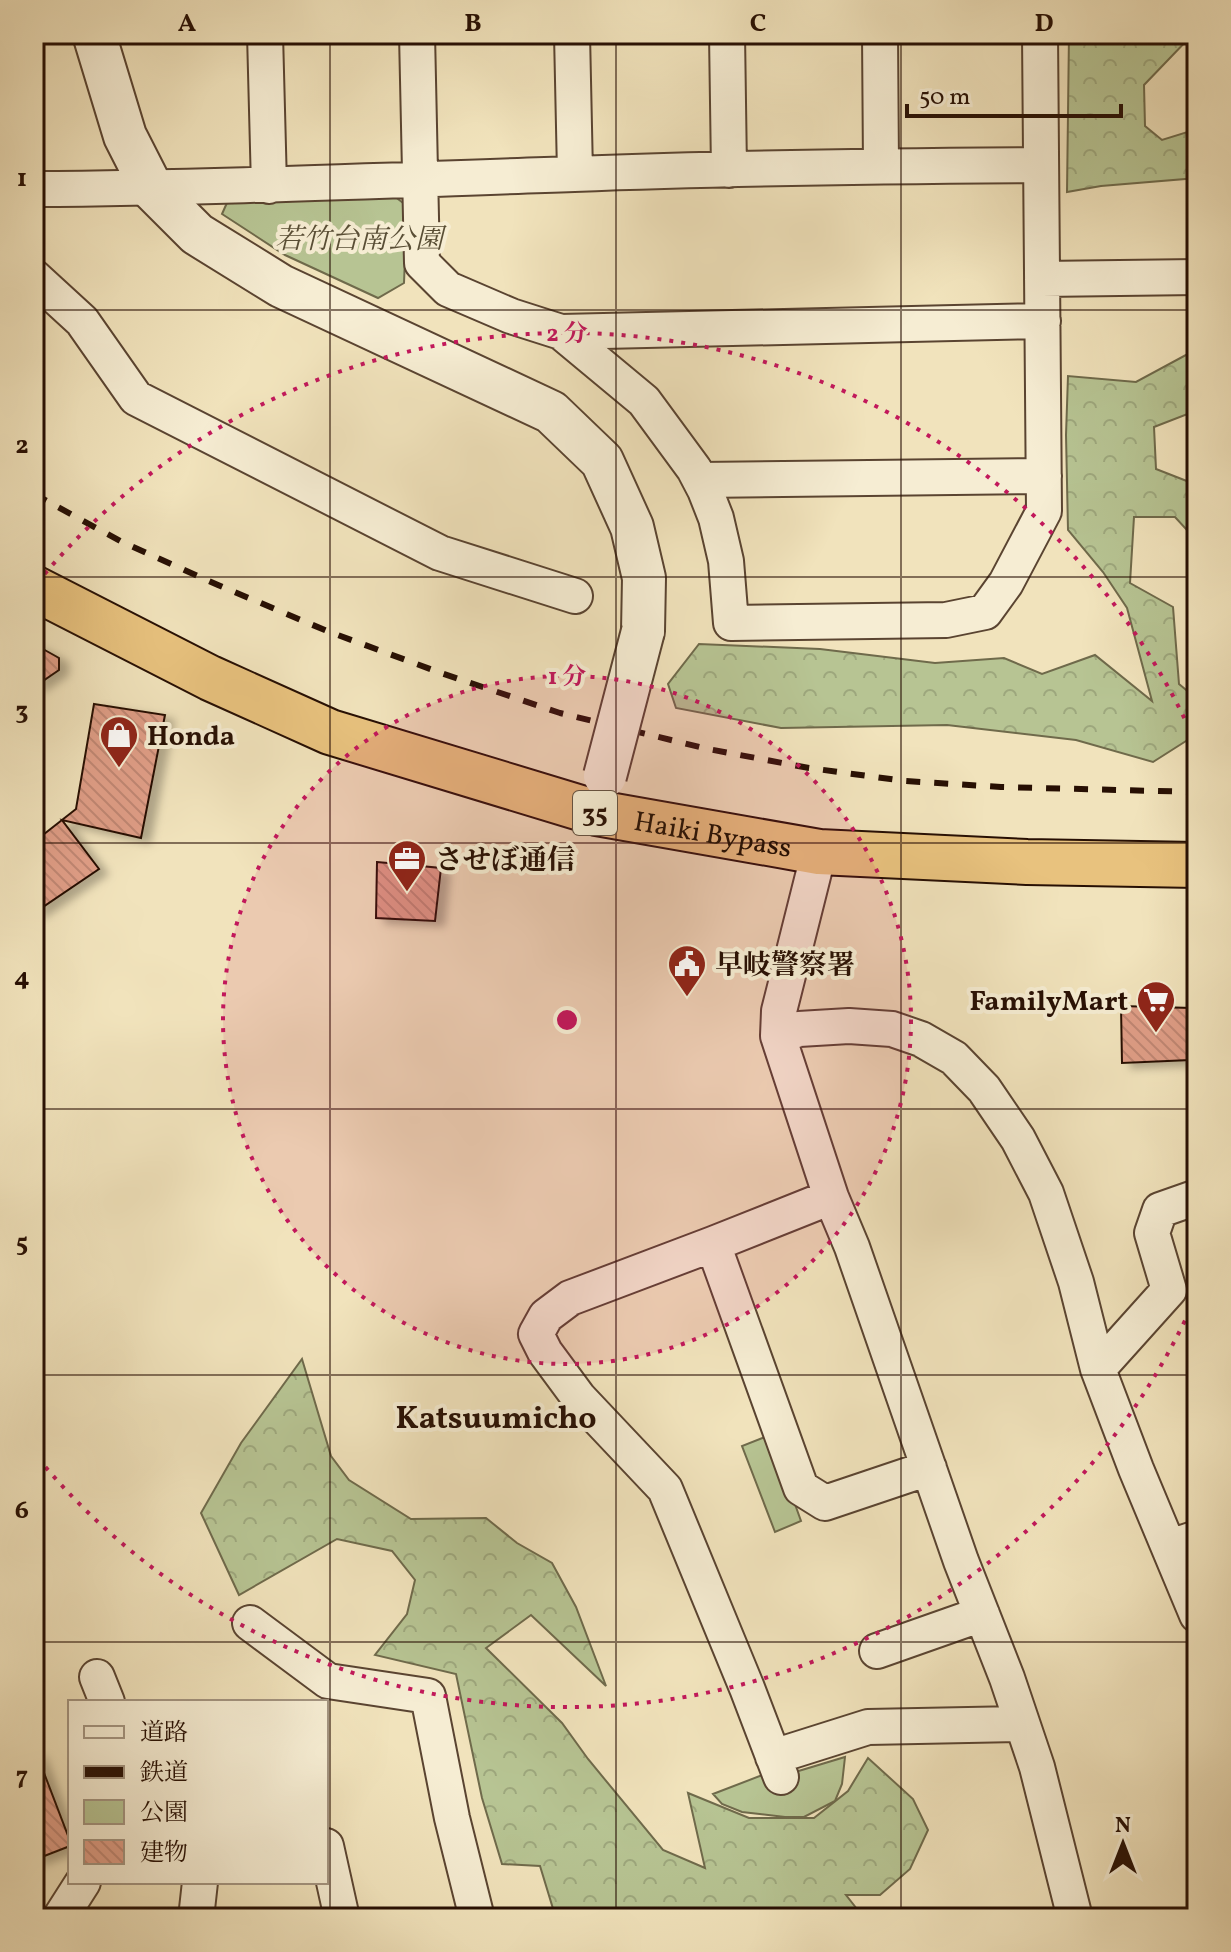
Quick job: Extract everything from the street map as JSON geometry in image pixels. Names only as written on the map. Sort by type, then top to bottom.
[{"type":"highway","name":"Haiki Bypass","points":[[34,588],[210,678],[330,732],[601,795],[819,852],[1027,862],[1197,865]]},
{"type":"street","points":[[94,34],[125,136],[152,189],[197,234],[281,286],[551,412],[602,461],[632,527],[644,578],[643,631],[601,795]]},
{"type":"street","points":[[265,34],[269,186]]},
{"type":"street","points":[[417,34],[422,263],[448,289],[511,316],[561,332],[1043,321]]},
{"type":"street","points":[[572,34],[575,173]]},
{"type":"street","points":[[727,34],[729,170]]},
{"type":"street","points":[[880,34],[881,166]]},
{"type":"street","points":[[561,332],[644,401],[694,469],[716,518],[726,561],[731,623],[946,620],[985,612],[1006,583],[1044,511],[1040,34]]},
{"type":"street","points":[[34,189],[269,186],[575,173],[1041,165]]},
{"type":"street","points":[[34,277],[82,321],[136,398],[440,553],[575,596]]},
{"type":"street","points":[[1042,279],[1197,277]]},
{"type":"street","points":[[700,480],[1044,476]]},
{"type":"street","points":[[819,852],[779,1011],[778,1036],[831,1197],[852,1247],[1037,1767],[1075,1918]]},
{"type":"street","points":[[778,1036],[799,1029],[849,1026],[892,1029],[921,1039],[954,1058],[984,1089],[1018,1139],[1046,1193],[1076,1282],[1098,1369],[1136,1469],[1183,1542],[1197,1615]]},
{"type":"street","points":[[831,1197],[570,1298],[546,1316],[536,1334],[545,1352],[579,1398],[665,1489],[777,1767],[868,1727],[1022,1724]]},
{"type":"street","points":[[1098,1369],[1169,1290],[1152,1233],[1160,1210],[1197,1197]]},
{"type":"street","points":[[713,1244],[801,1488],[825,1503],[929,1468]]},
{"type":"street","points":[[877,1651],[982,1614]]},
{"type":"street","points":[[250,1623],[328,1681],[428,1696],[452,1818],[477,1918]]},
{"type":"street","points":[[328,1855],[342,1918]]},
{"type":"street","points":[[60,1918],[82,1884]]},
{"type":"street","points":[[196,1918],[200,1884]]},
{"type":"green space","points":[[1069,34],[1193,34],[1144,85],[1145,126],[1162,140],[1197,129],[1197,178],[1067,192]]},
{"type":"green space","name":"若竹台南公園","points":[[389,192],[407,206],[404,283],[378,298],[285,255],[222,214],[230,196]]},
{"type":"green space","points":[[1197,349],[1197,414],[1190,413],[1154,427],[1156,469],[1197,485],[1197,541],[1175,517],[1134,517],[1130,583],[1173,607],[1179,684],[1197,699],[1197,734],[1153,762],[1076,740],[947,725],[781,728],[676,708],[668,684],[699,644],[820,649],[935,663],[1004,658],[1042,674],[1095,655],[1152,701],[1127,608],[1103,572],[1068,530],[1068,376],[1136,382]]},
{"type":"green space","points":[[302,1359],[331,1456],[349,1480],[411,1519],[486,1518],[517,1543],[552,1563],[576,1607],[606,1686],[531,1615],[486,1648],[562,1723],[663,1850],[705,1868],[688,1793],[749,1818],[814,1818],[848,1791],[868,1758],[913,1799],[928,1830],[910,1869],[880,1895],[846,1895],[864,1918],[554,1918],[540,1866],[502,1864],[482,1798],[456,1674],[375,1655],[407,1614],[415,1580],[392,1551],[337,1539],[239,1595],[201,1513],[241,1443]]},
{"type":"green space","points":[[770,1435],[801,1521],[775,1532],[742,1446]]},
{"type":"green space","points":[[845,1757],[842,1784],[835,1801],[804,1817],[742,1812],[722,1804],[713,1794],[765,1774],[792,1773]]},
{"type":"building","points":[[34,644],[59,658],[59,670],[34,687]]},
{"type":"building","name":"Honda","points":[[94,704],[165,715],[141,838],[62,820],[76,809]]},
{"type":"building","points":[[62,820],[99,869],[34,913],[34,842]]},
{"type":"building","name":"させぼ通信","points":[[377,862],[441,868],[435,921],[376,918]]},
{"type":"building","name":"FamilyMart","points":[[1121,1006],[1191,1008],[1190,1060],[1122,1063]]},
{"type":"building","points":[[36,1752],[68,1836],[68,1847],[34,1860]]},
{"type":"railway","points":[[34,494],[122,542],[327,631],[560,713],[708,749],[809,768],[905,781],[1197,792]]},
{"type":"place","name":"Honda","points":[[119,769]]},
{"type":"place","name":"させぼ通信","points":[[407,893]]},
{"type":"place","name":"早岐警察署","points":[[687,998]]},
{"type":"place","name":"FamilyMart","points":[[1156,1034]]},
{"type":"district","name":"Katsuumicho","points":[[496,1417]]}]
